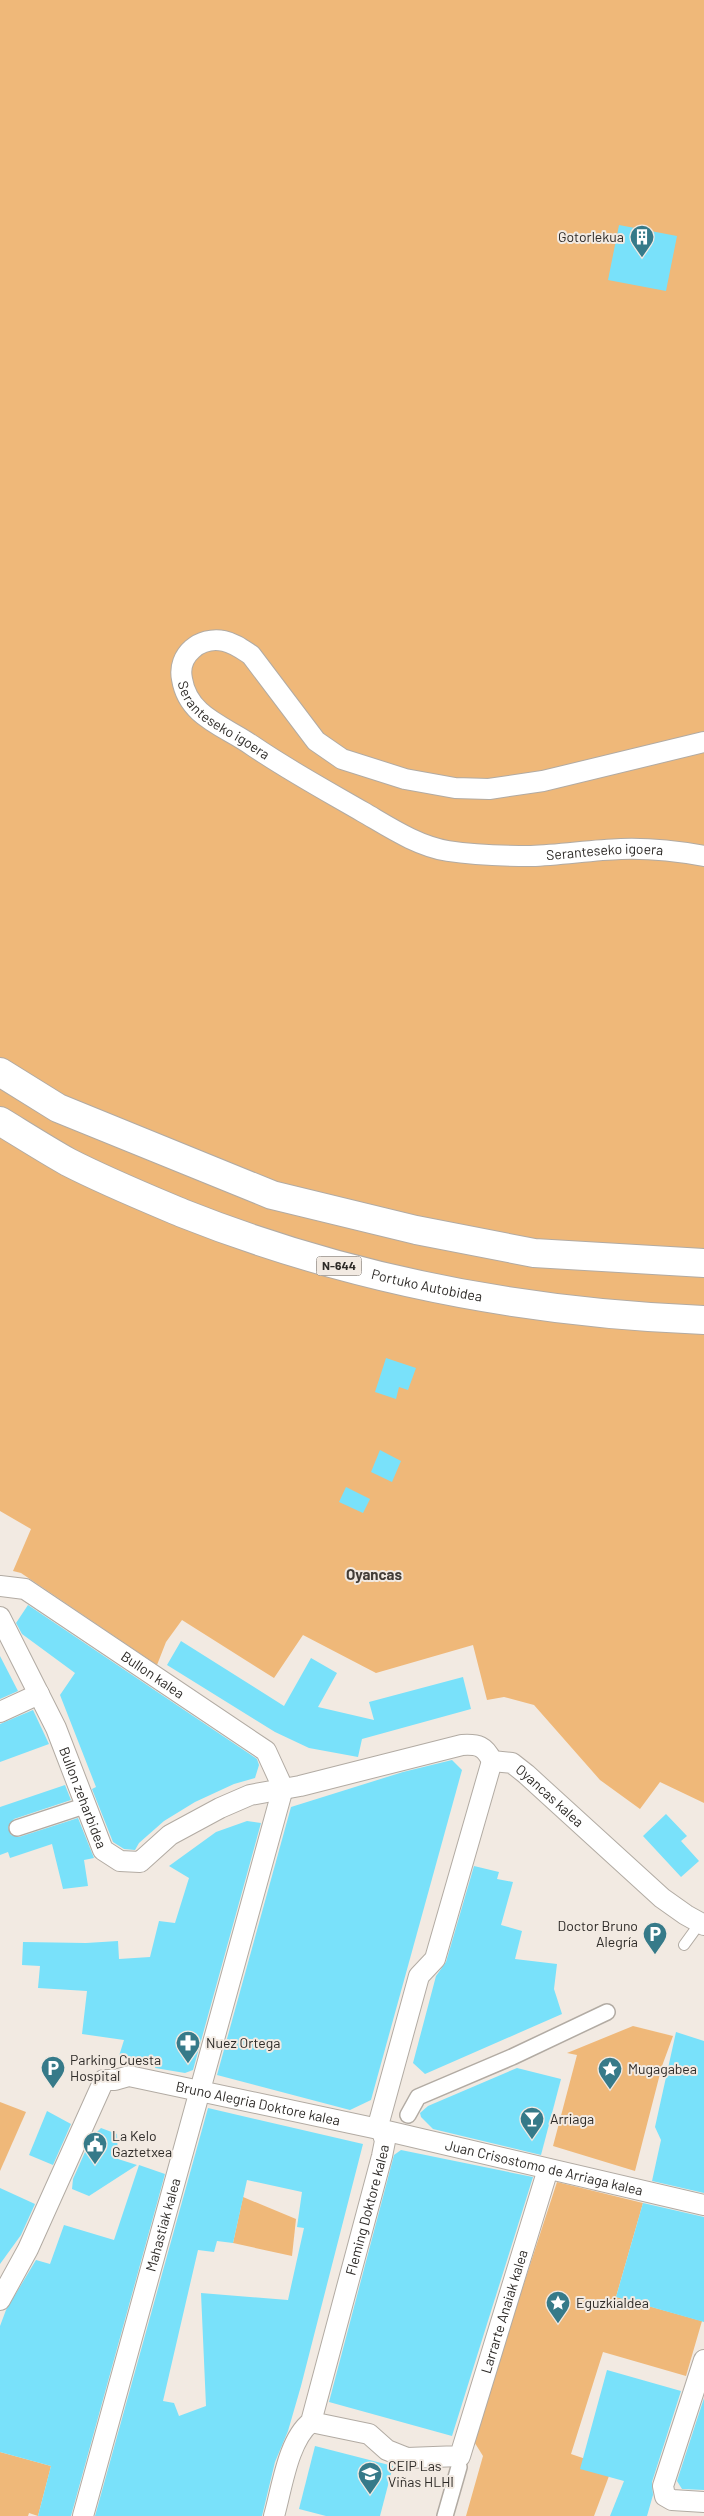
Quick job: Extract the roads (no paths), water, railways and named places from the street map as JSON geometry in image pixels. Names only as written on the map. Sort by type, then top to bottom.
[{"type":"highway","points":[[0,1072],[58,1108],[272,1195],[416,1230],[534,1253],[704,1263]]},
{"type":"highway","name":"Portuko Autobidea","points":[[0,1121],[68,1162],[139,1195],[227,1231],[333,1265],[436,1290],[630,1317],[704,1320]]},
{"type":"street","name":"Seranteseko igoera","points":[[704,742],[543,781],[489,789],[455,788],[405,779],[342,759],[316,741],[251,655],[237,646],[224,641],[210,641],[199,645],[188,652],[182,661],[180,672],[188,699],[207,718],[248,742],[280,765],[413,840],[447,851],[531,856],[623,848],[681,851],[704,856]]},
{"type":"street","name":"Bullon kalea","points":[[0,1586],[5,1584],[25,1589],[266,1750],[283,1788]]},
{"type":"street","name":"Bullon zeharbidea","points":[[0,1616],[56,1728],[103,1850],[120,1861],[140,1862],[170,1835],[220,1808],[250,1795],[283,1788]]},
{"type":"street","points":[[0,1712],[39,1694]]},
{"type":"street","name":"Oyancas kalea","points":[[283,1788],[300,1786],[462,1745],[478,1744],[486,1750],[492,1760],[512,1763],[526,1774],[662,1898],[702,1924]]},
{"type":"street","name":"Fleming Doktore kalea","points":[[274,2516],[295,2440],[303,2428],[311,2422],[382,2156],[385,2141],[380,2122],[382,2110],[419,1976],[435,1960],[492,1760]]},
{"type":"street","name":"Mahastiak kalea","points":[[83,2516],[283,1788]]},
{"type":"street","points":[[17,1828],[87,1805]]},
{"type":"street","points":[[408,2115],[418,2096],[512,2057],[607,2012]]},
{"type":"street","name":"Bruno Alegria Doktore kalea","points":[[0,2300],[28,2249],[104,2080],[115,2080],[129,2076],[383,2130]]},
{"type":"street","name":"Juan Crisostomo de Arriaga kalea","points":[[383,2130],[704,2205]]},
{"type":"street","name":"Larrarte Anaiak kalea","points":[[446,2516],[459,2461],[548,2169]]},
{"type":"street","points":[[704,2360],[663,2486],[665,2496],[672,2500],[704,2502]]},
{"type":"street","points":[[311,2422],[369,2434],[387,2450],[407,2458],[459,2461]]},
{"type":"lane","points":[[684,1945],[702,1924]]},
{"type":"place","name":"Gotorlekua","points":[[642,258]]},
{"type":"place","name":"Doctor Bruno Alegría","points":[[655,1955]]},
{"type":"place","name":"Nuez Ortega","points":[[188,2064]]},
{"type":"place","name":"Parking Cuesta Hospital","points":[[53,2089]]},
{"type":"place","name":"Mugagabea","points":[[610,2090]]},
{"type":"place","name":"Arriaga","points":[[532,2140]]},
{"type":"place","name":"La Kelo Gaztetxea","points":[[95,2165]]},
{"type":"place","name":"Eguzkialdea","points":[[558,2324]]},
{"type":"place","name":"CEIP Las Viñas HLHI","points":[[370,2495]]},
{"type":"district","name":"Oyancas","points":[[374,1575]]}]
